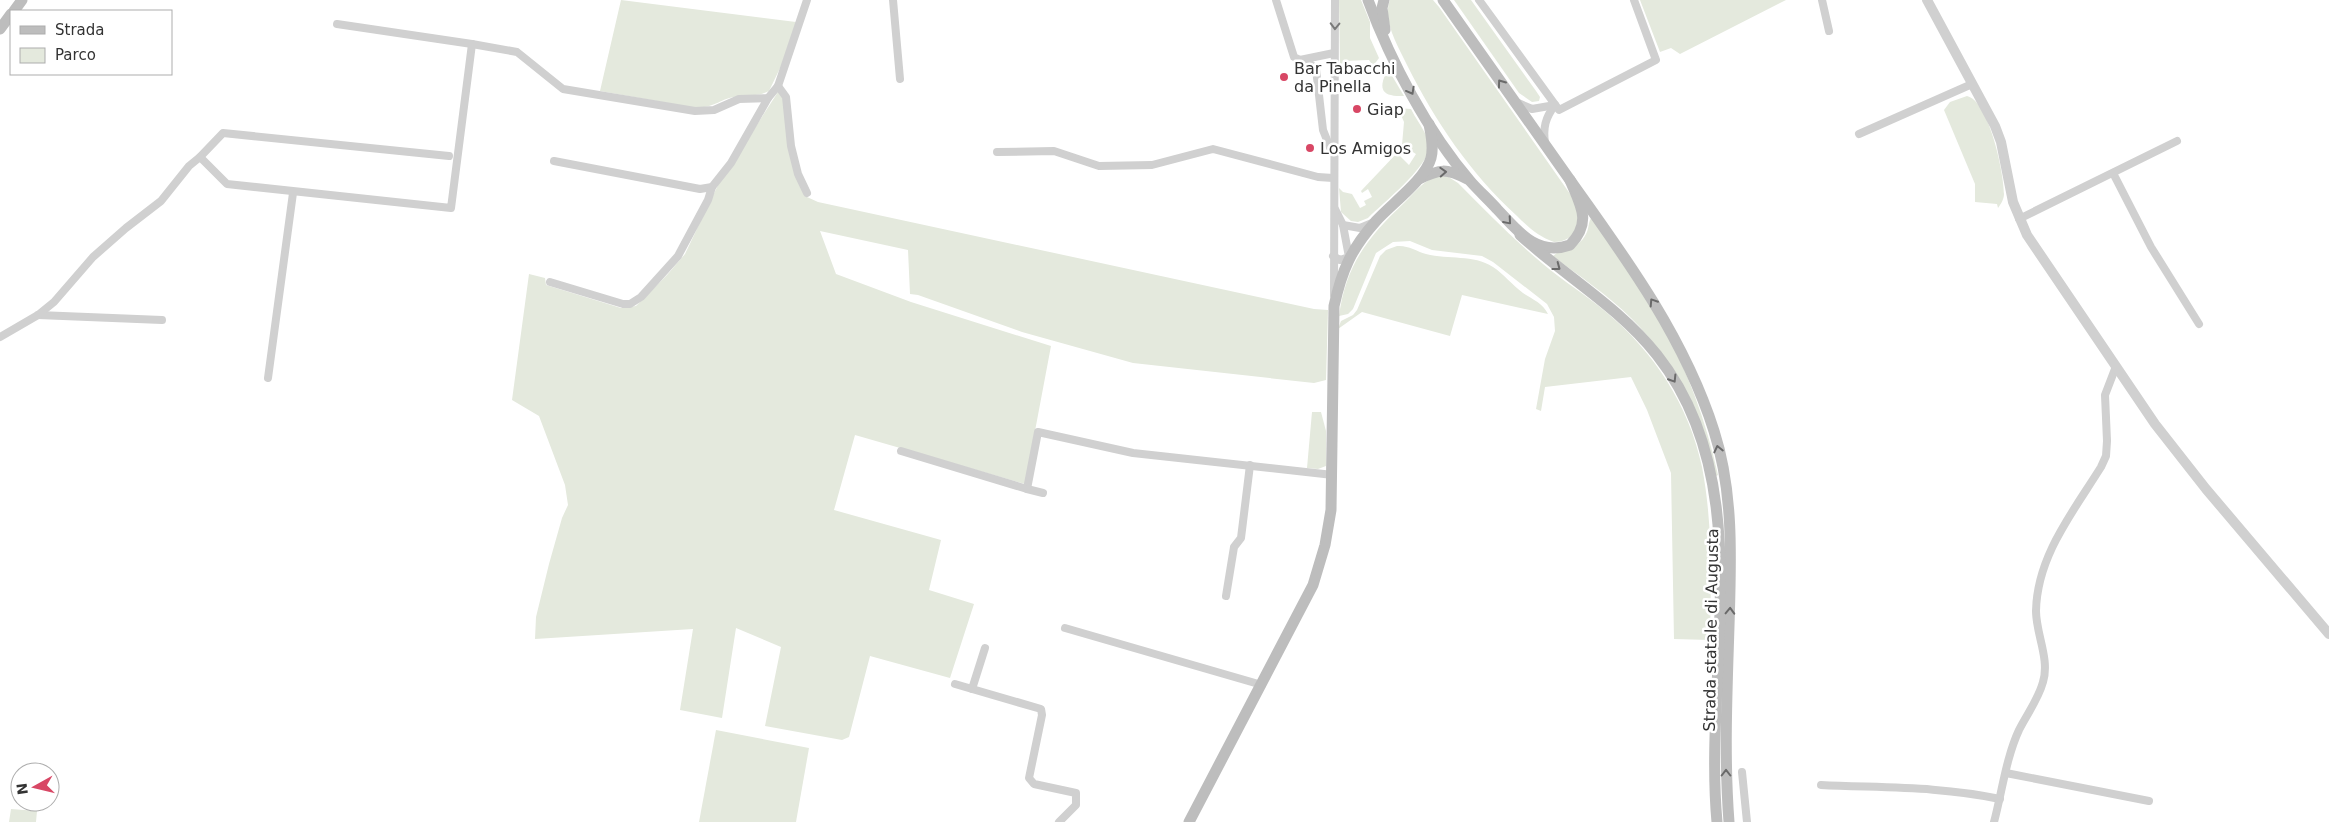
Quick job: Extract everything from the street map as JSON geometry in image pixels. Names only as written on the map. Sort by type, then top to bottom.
[{"type":"main road","points":[[1368,0],[1389,50],[1429,124],[1470,181],[1520,235],[1541,246],[1552,248],[1570,245],[1582,229],[1583,211],[1570,180],[1446,5],[1438,0]]},
{"type":"main road","points":[[1384,0],[1382,17],[1389,50]]},
{"type":"main road","points":[[0,29],[10,15]]},
{"type":"main road","points":[[1189,822],[1313,585],[1325,544],[1331,510],[1334,306],[1341,275],[1349,257],[1376,221],[1415,181],[1428,164],[1433,146],[1429,124]]},
{"type":"main road","points":[[1415,181],[1443,170],[1452,172],[1470,181]]},
{"type":"main road","name":"Strada statale di Augusta","points":[[1570,180],[1660,312],[1688,365],[1714,432],[1726,490],[1731,562],[1726,734],[1729,822]]},
{"type":"main road","name":"Strada statale di Augusta","points":[[1520,235],[1548,260],[1614,310],[1639,334],[1657,355],[1673,379],[1689,406],[1698,429],[1712,483],[1719,563],[1715,758],[1717,822]]},
{"type":"street","points":[[550,282],[623,304],[634,302],[658,279],[683,249],[708,200],[712,187],[731,163],[768,98],[778,86],[807,0]]},
{"type":"street","points":[[893,0],[900,79]]},
{"type":"street","points":[[1276,0],[1294,57],[1308,62],[1316,69],[1323,130],[1333,156]]},
{"type":"street","points":[[1334,306],[1335,0]]},
{"type":"street","points":[[1479,0],[1560,110],[1656,60],[1634,0]]},
{"type":"street","points":[[1822,0],[1829,31]]},
{"type":"street","points":[[1927,0],[1995,126],[2001,142],[2013,202],[2027,235],[2115,369],[2155,424],[2206,489],[2329,634]]},
{"type":"street","points":[[337,24],[517,52],[563,88],[695,111],[714,110],[739,99],[768,98]]},
{"type":"street","points":[[200,157],[227,184],[451,208],[472,44]]},
{"type":"street","points":[[1300,60],[1334,53]]},
{"type":"street","points":[[1858,134],[1972,84]]},
{"type":"street","points":[[778,86],[786,98],[790,146],[798,174],[807,193]]},
{"type":"street","points":[[1514,101],[1532,109],[1555,105]]},
{"type":"street","points":[[1545,145],[1543,130],[1546,118],[1555,105]]},
{"type":"street","points":[[0,337],[38,315],[54,302],[106,244],[161,202],[190,166],[224,133],[449,156]]},
{"type":"street","points":[[2019,219],[2177,141]]},
{"type":"street","points":[[997,152],[1054,151],[1099,166],[1152,165],[1213,149],[1318,177],[1333,178]]},
{"type":"street","points":[[554,161],[700,188],[712,187]]},
{"type":"street","points":[[2113,173],[2151,247],[2199,324]]},
{"type":"street","points":[[268,378],[294,192]]},
{"type":"street","points":[[1333,256],[1340,260],[1349,257],[1343,225],[1334,205]]},
{"type":"street","points":[[1343,225],[1360,228],[1376,221]]},
{"type":"street","points":[[38,315],[162,320]]},
{"type":"street","points":[[1994,822],[2006,773],[2019,732],[2037,697],[2045,675],[2036,613],[2038,586],[2043,568],[2058,535],[2106,456],[2105,395],[2115,369]]},
{"type":"street","points":[[1027,489],[1038,432],[1133,453],[1333,475]]},
{"type":"street","points":[[900,451],[1043,493]]},
{"type":"street","points":[[1226,596],[1234,547],[1241,538],[1250,465]]},
{"type":"street","points":[[1065,628],[1262,685]]},
{"type":"street","points":[[972,689],[985,648]]},
{"type":"street","points":[[955,684],[1042,710],[1029,778],[1034,784],[1076,793],[1076,806],[1059,822]]},
{"type":"street","points":[[1742,772],[1747,822]]},
{"type":"street","points":[[2006,773],[2149,801]]},
{"type":"street","points":[[1820,785],[1913,787],[1966,792],[2000,799]]},
{"type":"green space","points":[[621,0],[796,22],[782,64],[769,91],[761,94],[734,97],[696,108],[600,91]]},
{"type":"green space","points":[[1339,0],[1361,0],[1370,22],[1370,38],[1379,58],[1373,66],[1369,60],[1344,61],[1340,67]]},
{"type":"green space","points":[[1390,0],[1433,0],[1439,7],[1575,201],[1578,222],[1573,234],[1569,238],[1554,242],[1534,231],[1500,199],[1469,164],[1429,106],[1399,50],[1389,25],[1388,8]]},
{"type":"green space","points":[[1454,0],[1471,0],[1536,91],[1540,97],[1539,101],[1532,102],[1519,93]]},
{"type":"green space","points":[[1640,0],[1786,0],[1680,54],[1671,48],[1660,52]]},
{"type":"green space","points":[[1388,69],[1404,96],[1390,95],[1383,90],[1383,81]]},
{"type":"green space","points":[[778,92],[784,99],[800,187],[807,197],[818,202],[1314,309],[1328,310],[1326,380],[1314,383],[1133,363],[1022,332],[918,295],[910,294],[908,250],[820,231],[836,274],[911,302],[1051,346],[1025,484],[855,435],[834,510],[941,540],[929,590],[974,604],[950,678],[870,656],[849,737],[842,740],[765,726],[781,647],[736,628],[722,718],[680,710],[693,629],[535,639],[536,617],[549,564],[562,518],[568,505],[565,485],[539,416],[512,400],[529,274],[545,278],[546,285],[621,308],[636,306],[685,254],[718,185]]},
{"type":"green space","points":[[1967,96],[1975,101],[1982,110],[1994,139],[2004,194],[1998,208],[1997,204],[1975,202],[1975,184],[1944,110],[1950,102]]},
{"type":"green space","points":[[1398,108],[1411,109],[1429,143],[1426,156],[1413,175],[1368,218],[1358,222],[1351,221],[1341,212],[1339,188],[1343,192],[1352,194],[1360,208],[1366,205],[1364,201],[1372,197],[1368,189],[1362,193],[1361,191],[1397,153],[1409,165],[1416,154],[1402,145],[1404,122]]},
{"type":"green space","points":[[1438,176],[1447,176],[1458,183],[1532,254],[1606,312],[1639,344],[1654,362],[1679,401],[1696,444],[1706,488],[1710,531],[1710,640],[1674,639],[1671,473],[1647,410],[1631,377],[1545,387],[1541,411],[1536,409],[1545,359],[1555,331],[1554,317],[1547,304],[1493,262],[1482,256],[1432,250],[1410,241],[1393,242],[1376,253],[1353,309],[1348,314],[1339,316],[1342,298],[1353,266],[1370,240],[1380,227],[1420,187],[1428,180]]},
{"type":"green space","points":[[1591,218],[1595,219],[1644,293],[1678,356],[1708,435],[1718,475],[1716,476],[1695,411],[1674,371],[1661,353],[1631,318],[1553,256],[1579,243],[1583,239]]},
{"type":"green space","points":[[1397,246],[1408,247],[1435,256],[1477,260],[1485,263],[1493,267],[1519,290],[1540,304],[1548,314],[1462,295],[1450,336],[1362,312],[1338,329],[1341,321],[1353,315],[1357,310],[1380,256],[1386,250]]},
{"type":"green space","points":[[1312,412],[1321,412],[1326,431],[1326,466],[1318,469],[1307,468]]},
{"type":"green space","points":[[716,730],[809,748],[796,822],[699,822]]},
{"type":"green space","points":[[11,812],[37,812],[36,822],[9,822]]},
{"type":"place","name":"Bar Tabacchi da Pinella","points":[[1284,77]]},
{"type":"place","name":"Giap","points":[[1357,109]]},
{"type":"place","name":"Los Amigos","points":[[1310,148]]}]
